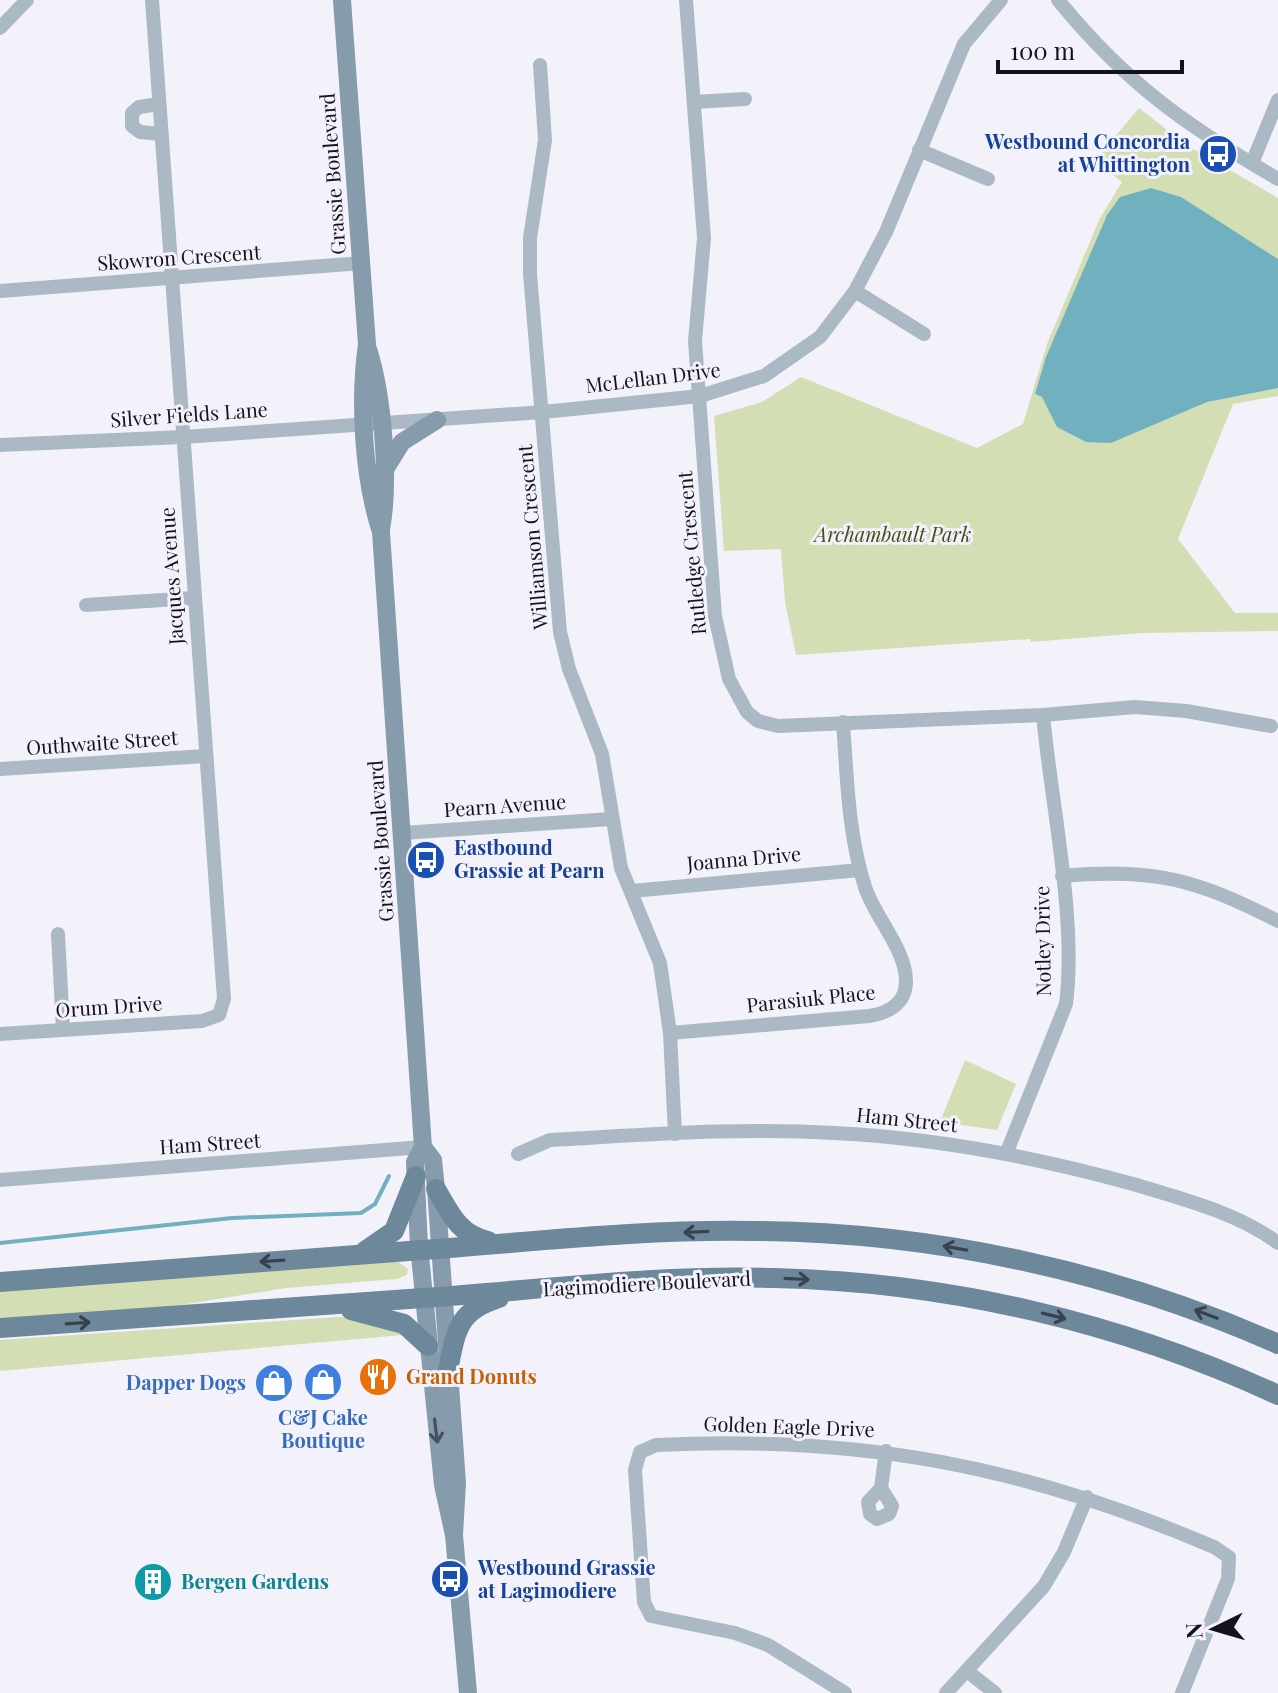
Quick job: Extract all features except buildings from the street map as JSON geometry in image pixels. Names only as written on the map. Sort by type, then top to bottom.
[{"type":"main road","name":"Grassie Boulevard","points":[[342,0],[367,344],[377,377],[372,504],[381,532]]},
{"type":"main road","points":[[384,471],[402,442],[437,420]]},
{"type":"main road","name":"Grassie Boulevard","points":[[373,421],[384,471],[386,503],[381,532],[423,1147],[415,1162],[416,1176],[448,1370],[457,1483],[454,1535]]},
{"type":"main road","name":"Grassie Boulevard","points":[[423,1147],[433,1160],[436,1189],[430,1250]]},
{"type":"main road","points":[[350,1255],[378,1245],[390,1236],[401,1217],[416,1176]]},
{"type":"main road","points":[[436,1189],[460,1229],[472,1238],[528,1243]]},
{"type":"main road","points":[[0,1282],[528,1243],[755,1231],[829,1233],[947,1246],[1118,1284],[1189,1307],[1278,1344]]},
{"type":"main road","name":"Lagimodiere Boulevard","points":[[0,1328],[660,1280],[760,1278],[921,1290],[1003,1304],[1101,1328],[1228,1372],[1278,1395]]},
{"type":"main road","points":[[448,1370],[455,1332],[473,1308],[525,1290]]},
{"type":"main road","name":"Grassie Boulevard","points":[[434,1297],[428,1346],[443,1485],[454,1535],[468,1693]]},
{"type":"main road","points":[[320,1304],[395,1320],[410,1327],[428,1346]]},
{"type":"street","points":[[0,28],[27,0]]},
{"type":"street","name":"Jacques Avenue","points":[[152,0],[224,999],[219,1015]]},
{"type":"street","name":"Rutledge Crescent","points":[[686,0],[704,238],[695,317],[715,616],[729,679],[747,712],[758,721],[778,726],[1043,715],[1135,707],[1186,711],[1271,726]]},
{"type":"street","name":"McLellan Drive","points":[[373,421],[543,412],[700,396],[742,385],[785,364],[820,337],[855,291],[886,232],[964,44],[1001,0]]},
{"type":"street","points":[[1058,0],[1090,39],[1145,92],[1202,135],[1278,179]]},
{"type":"street","name":"Williamson Crescent","points":[[540,65],[545,140],[530,238],[530,274],[560,632],[569,669],[602,754],[621,868],[660,963],[670,1033],[675,1134]]},
{"type":"street","points":[[694,102],[745,99]]},
{"type":"street","points":[[1252,163],[1278,100]]},
{"type":"street","points":[[159,104],[139,107],[132,113],[132,126],[140,132],[161,134]]},
{"type":"street","points":[[919,150],[988,179]]},
{"type":"street","name":"Skowron Crescent","points":[[0,291],[362,263]]},
{"type":"street","points":[[855,291],[924,334]]},
{"type":"street","name":"Silver Fields Lane","points":[[0,445],[183,437],[373,421]]},
{"type":"street","points":[[86,605],[193,598]]},
{"type":"street","name":"Notley Drive","points":[[1006,1154],[1066,1004],[1069,981],[1062,876],[1043,715]]},
{"type":"street","name":"Parasiuk Place","points":[[670,1033],[869,1016],[895,1007],[906,986],[903,961],[875,911],[860,870],[851,823],[843,722]]},
{"type":"street","name":"Outhwaite Street","points":[[0,769],[206,756]]},
{"type":"street","name":"Pearn Avenue","points":[[402,833],[611,819]]},
{"type":"street","name":"Joanna Drive","points":[[632,891],[860,870]]},
{"type":"street","points":[[1062,876],[1110,872],[1162,875],[1202,885],[1278,921]]},
{"type":"street","points":[[58,934],[63,1029]]},
{"type":"street","name":"Orum Drive","points":[[0,1034],[202,1021],[219,1015]]},
{"type":"street","name":"Ham Street","points":[[518,1154],[550,1140],[675,1134],[833,1132],[1006,1154],[1082,1170],[1167,1194],[1261,1230],[1278,1243]]},
{"type":"street","name":"Ham Street","points":[[0,1180],[423,1147]]},
{"type":"street","name":"Golden Eagle Drive","points":[[845,1693],[768,1645],[735,1633],[651,1616],[644,1602],[636,1460],[640,1452],[656,1445],[721,1442],[810,1444],[886,1451],[995,1471],[1087,1497],[1148,1519],[1229,1557],[1228,1579],[1188,1691]]},
{"type":"street","name":"Golden Eagle Drive","points":[[881,1488],[886,1451]]},
{"type":"street","points":[[946,1693],[1044,1586],[1064,1552],[1087,1497]]},
{"type":"street","points":[[967,1671],[995,1693]]},
{"type":"green space","name":"Archambault Park","points":[[1139,108],[1185,144],[1278,198],[1278,396],[1233,404],[1178,539],[1235,613],[1278,613],[1278,631],[1141,633],[796,655],[785,602],[781,549],[724,551],[714,416],[762,402],[801,377],[977,448],[1023,424],[1047,344],[1100,218],[1122,182],[1095,161]]},
{"type":"green space","points":[[965,1060],[1016,1084],[997,1130],[940,1122]]},
{"type":"green space","points":[[397,1261],[408,1269],[407,1275],[396,1279],[286,1288],[169,1307],[0,1320],[0,1289]]},
{"type":"green space","points":[[352,1316],[376,1320],[403,1335],[0,1371],[0,1340]]},
{"type":"water","points":[[1151,188],[1181,197],[1278,259],[1278,388],[1207,402],[1111,443],[1086,442],[1057,427],[1042,397],[1035,394],[1046,357],[1107,215],[1120,197]]},
{"type":"waterway","points":[[0,1243],[232,1218],[361,1213],[375,1204],[389,1176]]},
{"type":"place","name":"Westbound Concordia at Whittington","points":[[1218,154]]},
{"type":"place","name":"Eastbound Grassie at Pearn","points":[[426,860]]},
{"type":"place","name":"Grand Donuts","points":[[378,1377]]},
{"type":"place","name":"C&J Cake Boutique","points":[[323,1382]]},
{"type":"place","name":"Dapper Dogs","points":[[274,1383]]},
{"type":"place","name":"Westbound Grassie at Lagimodiere","points":[[450,1579]]},
{"type":"place","name":"Bergen Gardens","points":[[153,1582]]}]
